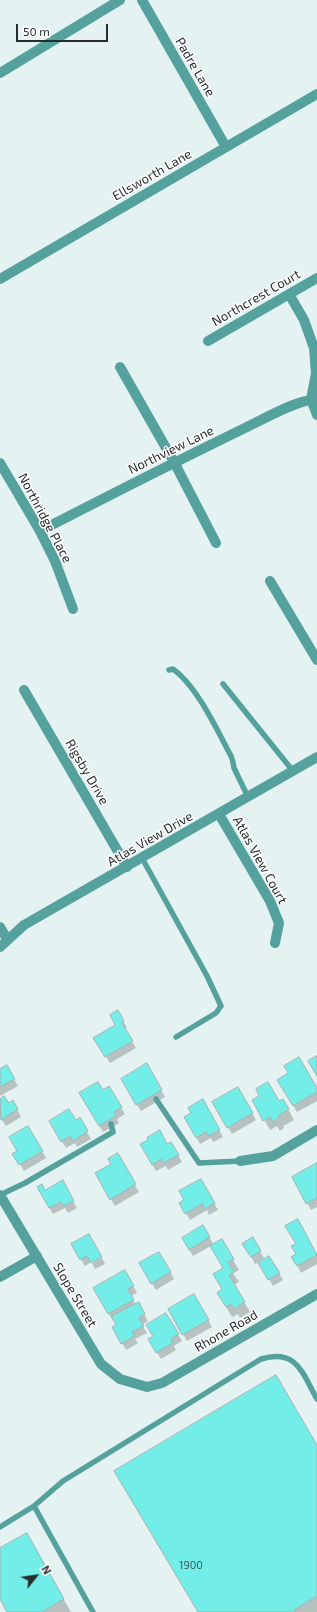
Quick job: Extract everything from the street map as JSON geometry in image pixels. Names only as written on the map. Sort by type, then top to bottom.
[{"type":"street","points":[[0,72],[120,0]]},
{"type":"street","name":"Padre Lane","points":[[142,0],[226,147]]},
{"type":"street","name":"Ellsworth Lane","points":[[0,279],[317,94]]},
{"type":"street","name":"Northcrest Court","points":[[208,341],[317,278]]},
{"type":"street","points":[[288,294],[304,320],[314,348],[316,374],[314,399],[317,415]]},
{"type":"street","points":[[120,366],[174,462],[216,543]]},
{"type":"street","name":"Northview Lane","points":[[40,531],[174,462],[290,407],[314,399]]},
{"type":"street","name":"Northridge Place","points":[[0,463],[40,531],[55,561],[73,609]]},
{"type":"street","points":[[270,582],[317,660]]},
{"type":"street","name":"Rigsby Drive","points":[[24,690],[127,867]]},
{"type":"street","name":"Atlas View Drive","points":[[3,943],[24,925],[317,757]]},
{"type":"street","name":"Atlas View Court","points":[[219,814],[270,901],[279,923],[275,943]]},
{"type":"street","points":[[0,927],[3,943]]},
{"type":"street","points":[[240,1161],[273,1156],[317,1130]]},
{"type":"street","name":"Slope Street","points":[[0,1195],[101,1364],[120,1379],[147,1387]]},
{"type":"street","points":[[0,1277],[37,1256]]},
{"type":"street","name":"Rhone Road","points":[[147,1387],[162,1383],[317,1294]]},
{"type":"lane","points":[[168,670],[173,669],[181,675],[199,700],[231,756],[234,762],[234,768],[248,797]]},
{"type":"lane","points":[[223,684],[293,771]]},
{"type":"lane","points":[[142,858],[207,976],[221,1006],[216,1013],[176,1037]]},
{"type":"lane","points":[[156,1099],[184,1138],[199,1163],[240,1161]]},
{"type":"lane","points":[[0,1195],[113,1132],[111,1124]]},
{"type":"lane","points":[[0,1527],[34,1506],[62,1481],[261,1359],[280,1356],[292,1360],[297,1364],[317,1399]]},
{"type":"lane","points":[[34,1506],[93,1612]]},
{"type":"building","points":[[118,1010],[124,1021],[122,1023],[133,1041],[105,1057],[93,1038],[115,1025],[110,1015]]},
{"type":"building","points":[[317,1056],[317,1076],[308,1061]]},
{"type":"building","points":[[299,1057],[317,1088],[317,1092],[293,1106],[277,1080],[288,1073],[284,1066]]},
{"type":"building","points":[[147,1063],[162,1090],[136,1105],[121,1079]]},
{"type":"building","points":[[7,1065],[15,1079],[0,1087],[0,1069]]},
{"type":"building","points":[[98,1082],[103,1090],[109,1086],[122,1107],[114,1112],[116,1116],[99,1126],[79,1093]]},
{"type":"building","points":[[268,1082],[279,1101],[283,1099],[289,1109],[278,1116],[279,1118],[273,1122],[270,1117],[263,1121],[252,1100],[259,1096],[256,1089]]},
{"type":"building","points":[[238,1087],[253,1113],[227,1128],[212,1102]]},
{"type":"building","points":[[4,1096],[9,1103],[13,1100],[18,1109],[1,1120],[0,1099]]},
{"type":"building","points":[[203,1099],[220,1130],[208,1136],[206,1132],[196,1138],[184,1117],[191,1113],[188,1108]]},
{"type":"building","points":[[69,1109],[76,1120],[80,1117],[88,1131],[73,1141],[70,1136],[61,1142],[49,1121]]},
{"type":"building","points":[[28,1126],[43,1151],[19,1165],[12,1154],[17,1151],[9,1137]]},
{"type":"building","points":[[160,1130],[167,1144],[171,1142],[179,1155],[163,1163],[161,1159],[152,1165],[140,1144],[148,1140],[147,1138]]},
{"type":"building","points":[[118,1153],[136,1184],[110,1200],[95,1173],[111,1164],[108,1159]]},
{"type":"building","points":[[317,1163],[317,1198],[306,1204],[292,1177]]},
{"type":"building","points":[[201,1179],[215,1203],[205,1209],[202,1204],[185,1214],[179,1203],[184,1200],[179,1191]]},
{"type":"building","points":[[63,1180],[74,1201],[63,1206],[61,1202],[49,1208],[37,1187],[42,1184],[45,1190]]},
{"type":"building","points":[[298,1219],[317,1255],[297,1266],[291,1257],[296,1254],[291,1246],[296,1244],[285,1226]]},
{"type":"building","points":[[203,1225],[210,1237],[189,1250],[182,1238]]},
{"type":"building","points":[[89,1234],[102,1257],[91,1263],[87,1256],[80,1260],[71,1244]]},
{"type":"building","points":[[253,1237],[261,1251],[251,1257],[242,1244]]},
{"type":"building","points":[[222,1239],[234,1259],[228,1262],[234,1272],[229,1275],[245,1302],[234,1309],[231,1304],[226,1307],[217,1293],[222,1289],[213,1274],[223,1268],[210,1246]]},
{"type":"building","points":[[159,1252],[171,1272],[151,1284],[139,1263]]},
{"type":"building","points":[[269,1256],[280,1273],[268,1280],[258,1263]]},
{"type":"building","points":[[125,1270],[134,1286],[128,1289],[134,1300],[108,1314],[93,1288]]},
{"type":"building","points":[[194,1294],[209,1320],[182,1335],[168,1309]]},
{"type":"building","points":[[139,1302],[145,1314],[139,1318],[144,1326],[132,1332],[135,1336],[121,1344],[112,1327],[116,1325],[112,1316]]},
{"type":"building","points":[[166,1313],[179,1334],[171,1339],[173,1343],[156,1353],[148,1339],[153,1336],[146,1325]]},
{"type":"building","points":[[276,1375],[317,1445],[317,1596],[294,1610],[296,1612],[198,1612],[114,1471]]},
{"type":"building","points":[[27,1533],[64,1599],[42,1612],[7,1612],[0,1599],[0,1548]]}]
